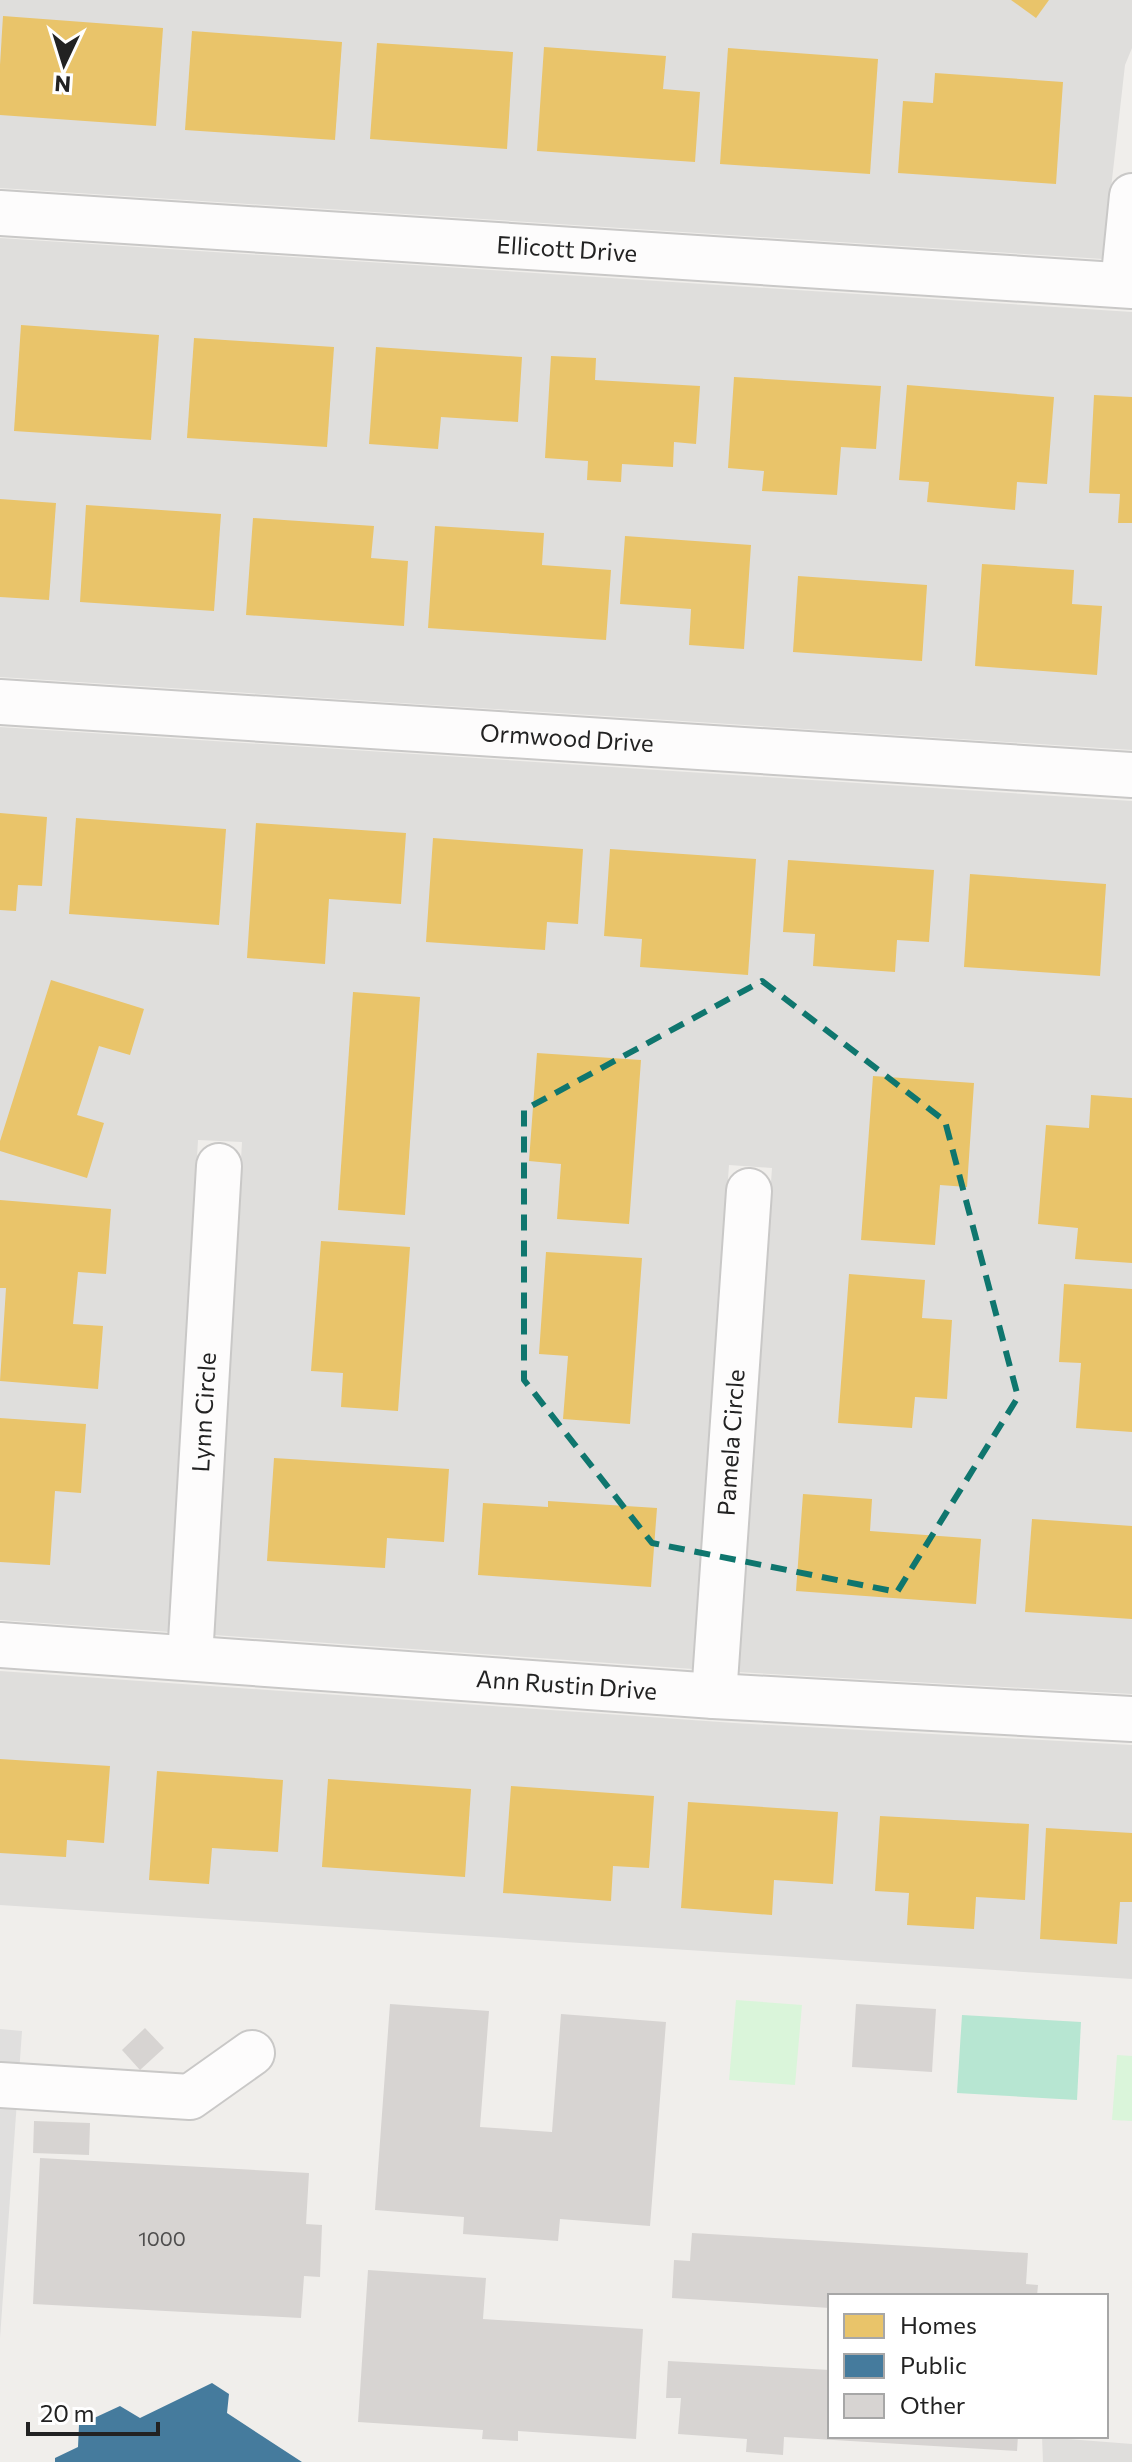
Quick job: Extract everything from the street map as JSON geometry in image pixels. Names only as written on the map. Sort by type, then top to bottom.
[{"type":"street","points":[[1127,286],[1132,196]]},
{"type":"street","name":"Ellicott Drive","points":[[0,213],[1127,286]]},
{"type":"street","name":"Ormwood Drive","points":[[0,702],[1132,775]]},
{"type":"street","name":"Lynn Circle","points":[[190,1658],[219,1166]]},
{"type":"street","name":"Pamela Circle","points":[[714,1696],[749,1191]]},
{"type":"street","name":"Ann Rustin Drive","points":[[0,1645],[714,1696],[1132,1719]]},
{"type":"street","points":[[0,2085],[190,2097],[252,2053]]},
{"type":"highlighted area","points":[[762,981],[945,1121],[1018,1397],[897,1592],[652,1543],[524,1380],[524,1110]]},
{"type":"shaded area","points":[[0,0],[1132,0],[1132,48],[1125,65],[1103,259],[0,188]]},
{"type":"shaded area","points":[[0,238],[1132,312],[1132,750],[0,677]]},
{"type":"shaded area","points":[[0,727],[1132,801],[1132,1694],[737,1672],[772,1168],[729,1165],[693,1669],[214,1635],[242,1142],[198,1140],[170,1632],[0,1620]]},
{"type":"shaded area","points":[[0,1671],[734,1723],[1132,1745],[1132,1979],[0,1905]]},
{"type":"shaded area","points":[[0,2029],[22,2031],[0,2338]]},
{"type":"shaded area","points":[[1042,2438],[1132,2444],[1132,2462],[1043,2462]]},
{"type":"green space","points":[[736,2000],[802,2005],[795,2085],[729,2080]]},
{"type":"green space","points":[[962,2015],[1081,2022],[1077,2100],[957,2093]]},
{"type":"green space","points":[[1117,2055],[1132,2056],[1132,2121],[1112,2120]]},
{"type":"building: Homes","points":[[1011,0],[1049,0],[1036,18]]},
{"type":"building: Homes","points":[[3,16],[163,28],[156,126],[0,115]]},
{"type":"building: Homes","points":[[192,31],[342,42],[335,140],[185,130]]},
{"type":"building: Homes","points":[[377,43],[513,52],[507,149],[370,139]]},
{"type":"building: Homes","points":[[544,47],[666,56],[663,89],[700,92],[695,162],[537,151]]},
{"type":"building: Homes","points":[[728,48],[878,59],[870,174],[720,164]]},
{"type":"building: Homes","points":[[935,73],[1063,82],[1056,184],[898,173],[903,101],[933,103]]},
{"type":"building: Homes","points":[[21,325],[159,335],[151,440],[14,431]]},
{"type":"building: Homes","points":[[194,338],[334,347],[327,447],[187,438]]},
{"type":"building: Homes","points":[[376,347],[522,357],[518,422],[441,417],[438,449],[369,444]]},
{"type":"building: Homes","points":[[551,356],[596,358],[595,380],[700,386],[696,444],[674,442],[673,467],[622,464],[621,482],[587,480],[588,461],[545,458]]},
{"type":"building: Homes","points":[[734,377],[881,386],[876,449],[841,447],[837,495],[762,491],[764,471],[728,468]]},
{"type":"building: Homes","points":[[907,385],[1054,397],[1047,484],[1017,482],[1015,510],[927,502],[929,482],[899,480]]},
{"type":"building: Homes","points":[[1094,395],[1132,397],[1132,523],[1118,523],[1120,494],[1089,493]]},
{"type":"building: Homes","points":[[0,499],[56,503],[49,600],[0,597]]},
{"type":"building: Homes","points":[[86,505],[221,514],[214,611],[80,602]]},
{"type":"building: Homes","points":[[253,518],[374,526],[371,558],[408,561],[404,626],[246,615]]},
{"type":"building: Homes","points":[[435,526],[544,533],[542,565],[611,570],[606,640],[428,628]]},
{"type":"building: Homes","points":[[625,536],[751,545],[744,649],[689,645],[691,609],[620,604]]},
{"type":"building: Homes","points":[[982,564],[1074,570],[1072,604],[1102,606],[1097,675],[975,666]]},
{"type":"building: Homes","points":[[798,576],[927,585],[922,661],[793,652]]},
{"type":"building: Homes","points":[[0,813],[47,817],[42,886],[18,885],[16,911],[0,910]]},
{"type":"building: Homes","points":[[76,818],[226,829],[219,925],[69,914]]},
{"type":"building: Homes","points":[[256,823],[406,833],[401,904],[329,899],[325,964],[247,958]]},
{"type":"building: Homes","points":[[433,838],[583,849],[578,924],[547,922],[545,950],[426,942]]},
{"type":"building: Homes","points":[[610,849],[756,859],[748,975],[640,967],[642,939],[604,936]]},
{"type":"building: Homes","points":[[788,860],[934,870],[929,942],[897,940],[895,972],[813,966],[815,934],[783,932]]},
{"type":"building: Homes","points":[[970,874],[1106,884],[1100,976],[964,967]]},
{"type":"building: Homes","points":[[51,980],[144,1009],[130,1055],[99,1046],[77,1115],[104,1123],[87,1178],[0,1151],[0,1141]]},
{"type":"building: Homes","points":[[353,992],[420,997],[405,1215],[338,1210]]},
{"type":"building: Homes","points":[[537,1053],[641,1060],[629,1224],[557,1219],[561,1164],[529,1161]]},
{"type":"building: Homes","points":[[873,1076],[974,1083],[967,1187],[940,1185],[935,1245],[861,1240]]},
{"type":"building: Homes","points":[[1091,1095],[1132,1098],[1132,1263],[1075,1259],[1078,1228],[1038,1224],[1046,1125],[1089,1128]]},
{"type":"building: Homes","points":[[0,1200],[111,1209],[106,1274],[78,1272],[73,1324],[103,1326],[98,1389],[0,1381],[6,1288],[0,1288]]},
{"type":"building: Homes","points":[[321,1241],[410,1247],[398,1411],[341,1407],[343,1373],[311,1371]]},
{"type":"building: Homes","points":[[546,1252],[642,1258],[630,1424],[563,1419],[568,1356],[539,1354]]},
{"type":"building: Homes","points":[[849,1274],[925,1280],[922,1318],[952,1320],[947,1399],[915,1397],[912,1428],[838,1423]]},
{"type":"building: Homes","points":[[1064,1284],[1132,1289],[1132,1432],[1076,1428],[1081,1363],[1059,1362]]},
{"type":"building: Homes","points":[[0,1418],[86,1424],[81,1493],[55,1491],[50,1565],[0,1562]]},
{"type":"building: Homes","points":[[274,1458],[449,1469],[444,1542],[387,1538],[385,1568],[267,1561]]},
{"type":"building: Homes","points":[[803,1494],[872,1499],[870,1531],[981,1539],[976,1604],[796,1591]]},
{"type":"building: Homes","points":[[548,1501],[657,1508],[651,1587],[478,1575],[483,1503],[548,1507]]},
{"type":"building: Homes","points":[[1032,1519],[1132,1526],[1132,1619],[1025,1612]]},
{"type":"building: Homes","points":[[0,1759],[110,1766],[104,1843],[67,1840],[66,1857],[0,1853]]},
{"type":"building: Homes","points":[[157,1771],[283,1780],[278,1852],[212,1848],[209,1884],[149,1880]]},
{"type":"building: Homes","points":[[328,1779],[471,1789],[465,1877],[322,1867]]},
{"type":"building: Homes","points":[[511,1786],[654,1796],[649,1868],[613,1866],[611,1901],[503,1893]]},
{"type":"building: Homes","points":[[688,1802],[838,1812],[833,1884],[774,1880],[772,1915],[681,1908]]},
{"type":"building: Homes","points":[[880,1816],[1029,1824],[1025,1900],[976,1897],[974,1929],[907,1925],[909,1893],[875,1891]]},
{"type":"building: Homes","points":[[1046,1828],[1132,1833],[1132,1902],[1120,1902],[1117,1944],[1040,1939]]},
{"type":"building: Public","points":[[212,2383],[229,2394],[227,2413],[302,2462],[55,2462],[55,2458],[78,2447],[79,2425],[120,2406],[140,2418]]},
{"type":"building: Other","points":[[390,2004],[489,2011],[480,2127],[552,2132],[561,2014],[666,2022],[650,2226],[560,2219],[558,2241],[463,2234],[464,2217],[375,2210]]},
{"type":"building: Other","points":[[856,2004],[936,2009],[932,2072],[852,2067]]},
{"type":"building: Other","points":[[145,2028],[164,2048],[140,2070],[122,2050]]},
{"type":"building: Other","points":[[34,2121],[90,2123],[89,2155],[33,2153]]},
{"type":"building: Other","points":[[40,2158],[309,2173],[306,2224],[322,2225],[320,2277],[304,2276],[301,2318],[33,2304]]},
{"type":"building: Other","points":[[692,2233],[1028,2253],[1026,2284],[1038,2285],[1037,2294],[828,2294],[828,2308],[672,2298],[674,2260],[690,2261]]},
{"type":"building: Other","points":[[368,2270],[486,2278],[483,2319],[643,2329],[636,2439],[518,2431],[518,2441],[482,2439],[483,2430],[358,2422]]},
{"type":"building: Other","points":[[668,2361],[828,2370],[828,2438],[1018,2438],[1017,2451],[784,2437],[783,2455],[746,2452],[747,2439],[678,2434],[681,2398],[666,2398]]}]
